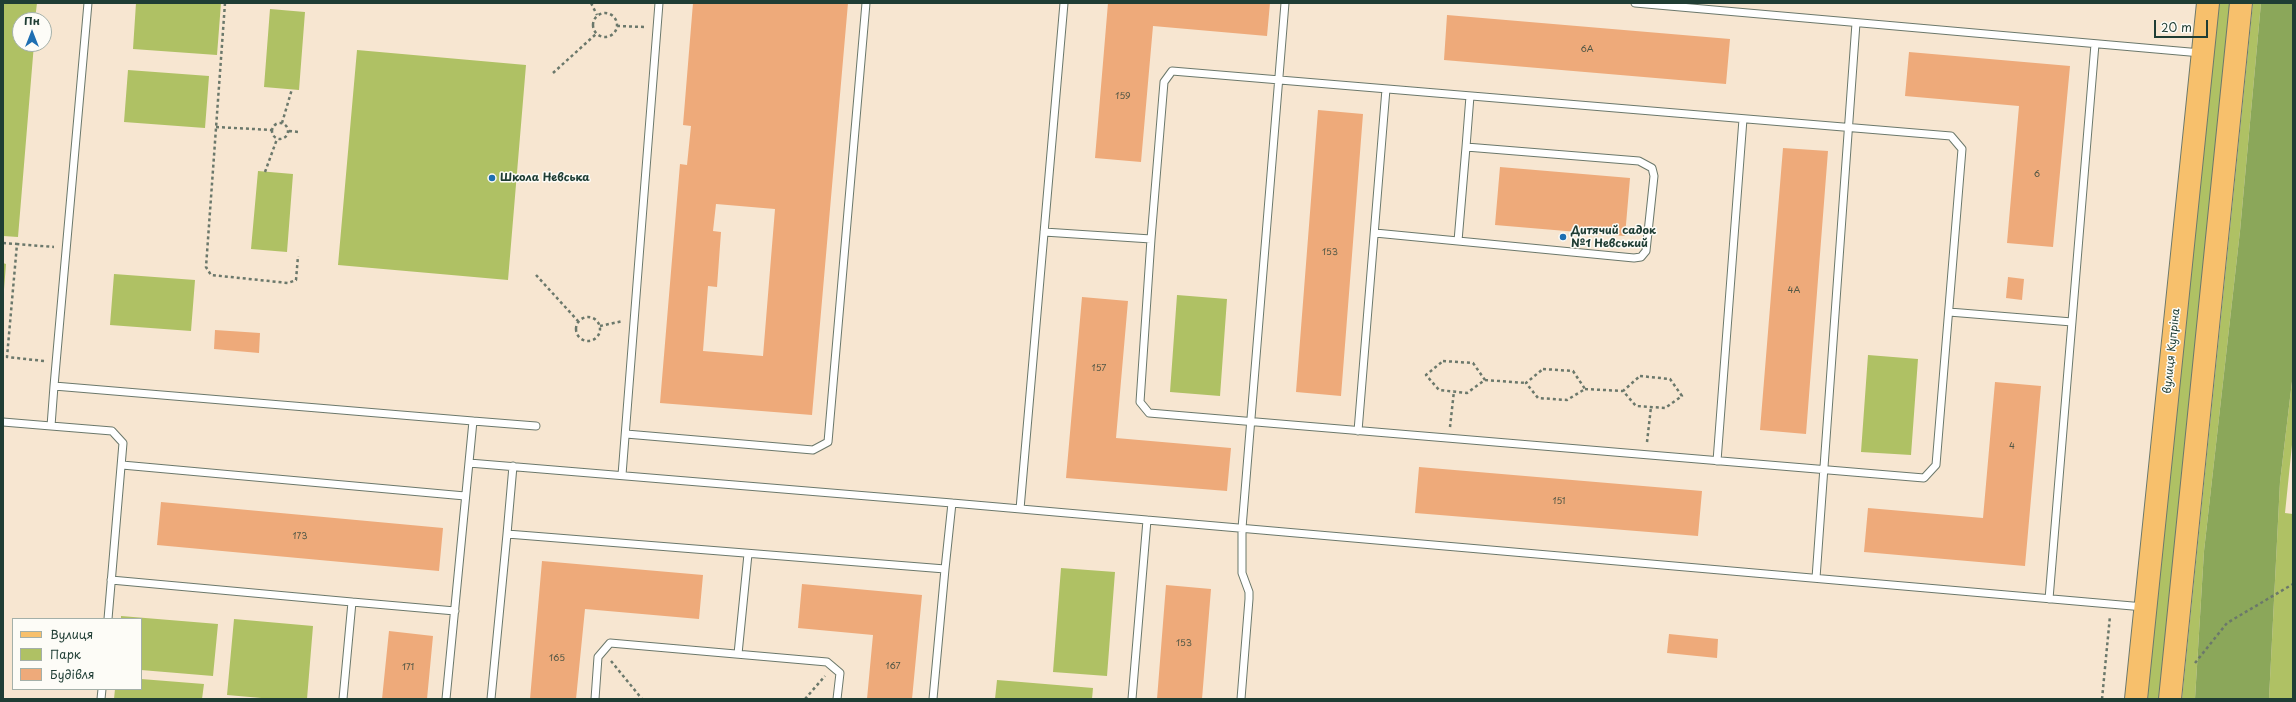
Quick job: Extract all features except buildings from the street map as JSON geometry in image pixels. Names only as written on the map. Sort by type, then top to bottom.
[{"type":"main road","name":"вулиця Купріна","points":[[2136,699],[2208,3]]},
{"type":"main road","points":[[2170,699],[2242,3]]},
{"type":"lane","points":[[51,426],[88,3]]},
{"type":"lane","points":[[622,476],[659,3]]},
{"type":"lane","points":[[626,434],[812,450],[828,442],[866,3]]},
{"type":"lane","points":[[1020,509],[1064,3]]},
{"type":"lane","points":[[1241,699],[1249,599],[1249,592],[1242,574],[1242,528],[1285,3]]},
{"type":"lane","points":[[1635,3],[2202,54]]},
{"type":"lane","points":[[1816,578],[1856,23]]},
{"type":"lane","points":[[2049,598],[2095,44]]},
{"type":"lane","points":[[1172,71],[1279,80],[1951,136],[1962,149],[1936,465],[1924,478],[1149,413],[1140,402],[1151,239],[1164,82],[1172,71]]},
{"type":"lane","points":[[1358,431],[1386,89]]},
{"type":"lane","points":[[1458,241],[1470,96]]},
{"type":"lane","points":[[1717,461],[1743,119]]},
{"type":"lane","points":[[1374,233],[1634,258],[1641,257],[1646,251],[1648,244],[1654,176],[1652,168],[1639,161],[1466,147]]},
{"type":"lane","points":[[1044,232],[1151,239]]},
{"type":"lane","points":[[1948,312],[2072,322]]},
{"type":"lane","points":[[54,386],[473,422],[536,426]]},
{"type":"lane","points":[[3,422],[112,431],[123,443],[108,618]]},
{"type":"lane","points":[[446,699],[473,422]]},
{"type":"lane","points":[[469,463],[952,503],[2146,607]]},
{"type":"lane","points":[[122,465],[466,496]]},
{"type":"lane","points":[[491,699],[513,466]]},
{"type":"lane","points":[[933,699],[952,503]]},
{"type":"lane","points":[[1132,699],[1147,520]]},
{"type":"lane","points":[[507,534],[945,569]]},
{"type":"lane","points":[[738,654],[748,554]]},
{"type":"lane","points":[[111,580],[455,611]]},
{"type":"lane","points":[[343,699],[352,602]]},
{"type":"lane","points":[[595,699],[598,657],[610,644],[827,662],[840,673],[838,699]]},
{"type":"path","points":[[225,3],[206,267],[211,276],[288,283],[296,280],[298,256]]},
{"type":"path","points":[[591,3],[598,16]]},
{"type":"path","points":[[603,13],[611,15],[616,20],[617,26],[615,32],[609,37],[601,38],[596,34],[592,25],[598,16],[603,13]]},
{"type":"path","points":[[617,26],[657,27]]},
{"type":"path","points":[[553,72],[596,34]]},
{"type":"path","points":[[282,123],[292,89]]},
{"type":"path","points":[[272,130],[275,125],[282,123],[287,126],[289,131]]},
{"type":"path","points":[[216,127],[272,130]]},
{"type":"path","points":[[265,172],[277,139],[272,130]]},
{"type":"path","points":[[289,131],[299,132]]},
{"type":"path","points":[[277,139],[285,138],[289,131]]},
{"type":"path","points":[[3,243],[66,248]]},
{"type":"path","points":[[16,244],[7,357],[56,362]]},
{"type":"path","points":[[536,275],[578,321]]},
{"type":"path","points":[[591,316],[598,321],[600,326],[600,332],[595,339],[584,340],[576,331],[578,321],[583,317],[591,316]]},
{"type":"path","points":[[600,326],[635,318]]},
{"type":"path","points":[[1485,380],[1473,363],[1443,360],[1426,375],[1439,390],[1467,392],[1485,380],[1526,384],[1538,398],[1567,400],[1585,389],[1623,391],[1640,376],[1670,379],[1682,396],[1664,408],[1636,406],[1623,391]]},
{"type":"path","points":[[1526,384],[1543,369],[1573,371],[1585,389]]},
{"type":"path","points":[[1448,438],[1454,391]]},
{"type":"path","points":[[1646,455],[1650,407]]},
{"type":"path","points":[[2193,666],[2227,623],[2293,584]]},
{"type":"path","points":[[2102,699],[2112,604]]},
{"type":"path","points":[[603,651],[642,699]]},
{"type":"path","points":[[805,699],[834,667]]},
{"type":"green space","points":[[3,3],[37,3],[36,12],[12,12],[12,52],[33,52],[18,237],[3,236]]},
{"type":"green space","points":[[136,3],[221,3],[217,55],[133,49]]},
{"type":"green space","points":[[2216,3],[2233,3],[2162,699],[2144,699]]},
{"type":"green space","points":[[2253,3],[2261,3],[2240,231],[2204,551],[2195,699],[2182,699]]},
{"type":"green space","points":[[2261,3],[2293,3],[2293,373],[2280,482],[2269,699],[2195,699],[2204,551],[2240,231]]},
{"type":"green space","points":[[270,9],[305,12],[299,90],[264,87]]},
{"type":"green space","points":[[357,50],[526,65],[508,280],[338,265]]},
{"type":"green space","points":[[128,70],[209,76],[205,128],[124,122]]},
{"type":"green space","points":[[258,171],[293,174],[287,252],[251,249]]},
{"type":"green space","points":[[3,263],[6,264],[3,302]]},
{"type":"green space","points":[[114,274],[195,280],[191,331],[110,325]]},
{"type":"green space","points":[[1177,295],[1227,299],[1220,396],[1170,392]]},
{"type":"green space","points":[[1868,355],[1918,359],[1911,455],[1861,452]]},
{"type":"green space","points":[[2293,373],[2293,435],[2285,513],[2293,514],[2293,699],[2269,699],[2280,482]]},
{"type":"green space","points":[[1061,568],[1115,572],[1107,676],[1053,672]]},
{"type":"green space","points":[[121,616],[218,624],[213,676],[142,670],[142,618],[121,618]]},
{"type":"green space","points":[[234,619],[313,626],[307,699],[273,699],[227,695]]},
{"type":"green space","points":[[142,679],[204,684],[202,699],[114,699],[115,690],[142,690]]},
{"type":"green space","points":[[997,680],[1093,688],[1092,699],[995,699]]},
{"type":"place","name":"Школа Невська","points":[[492,178]]},
{"type":"place","name":"Дитячий садок №1 Невський","points":[[1563,237]]}]
